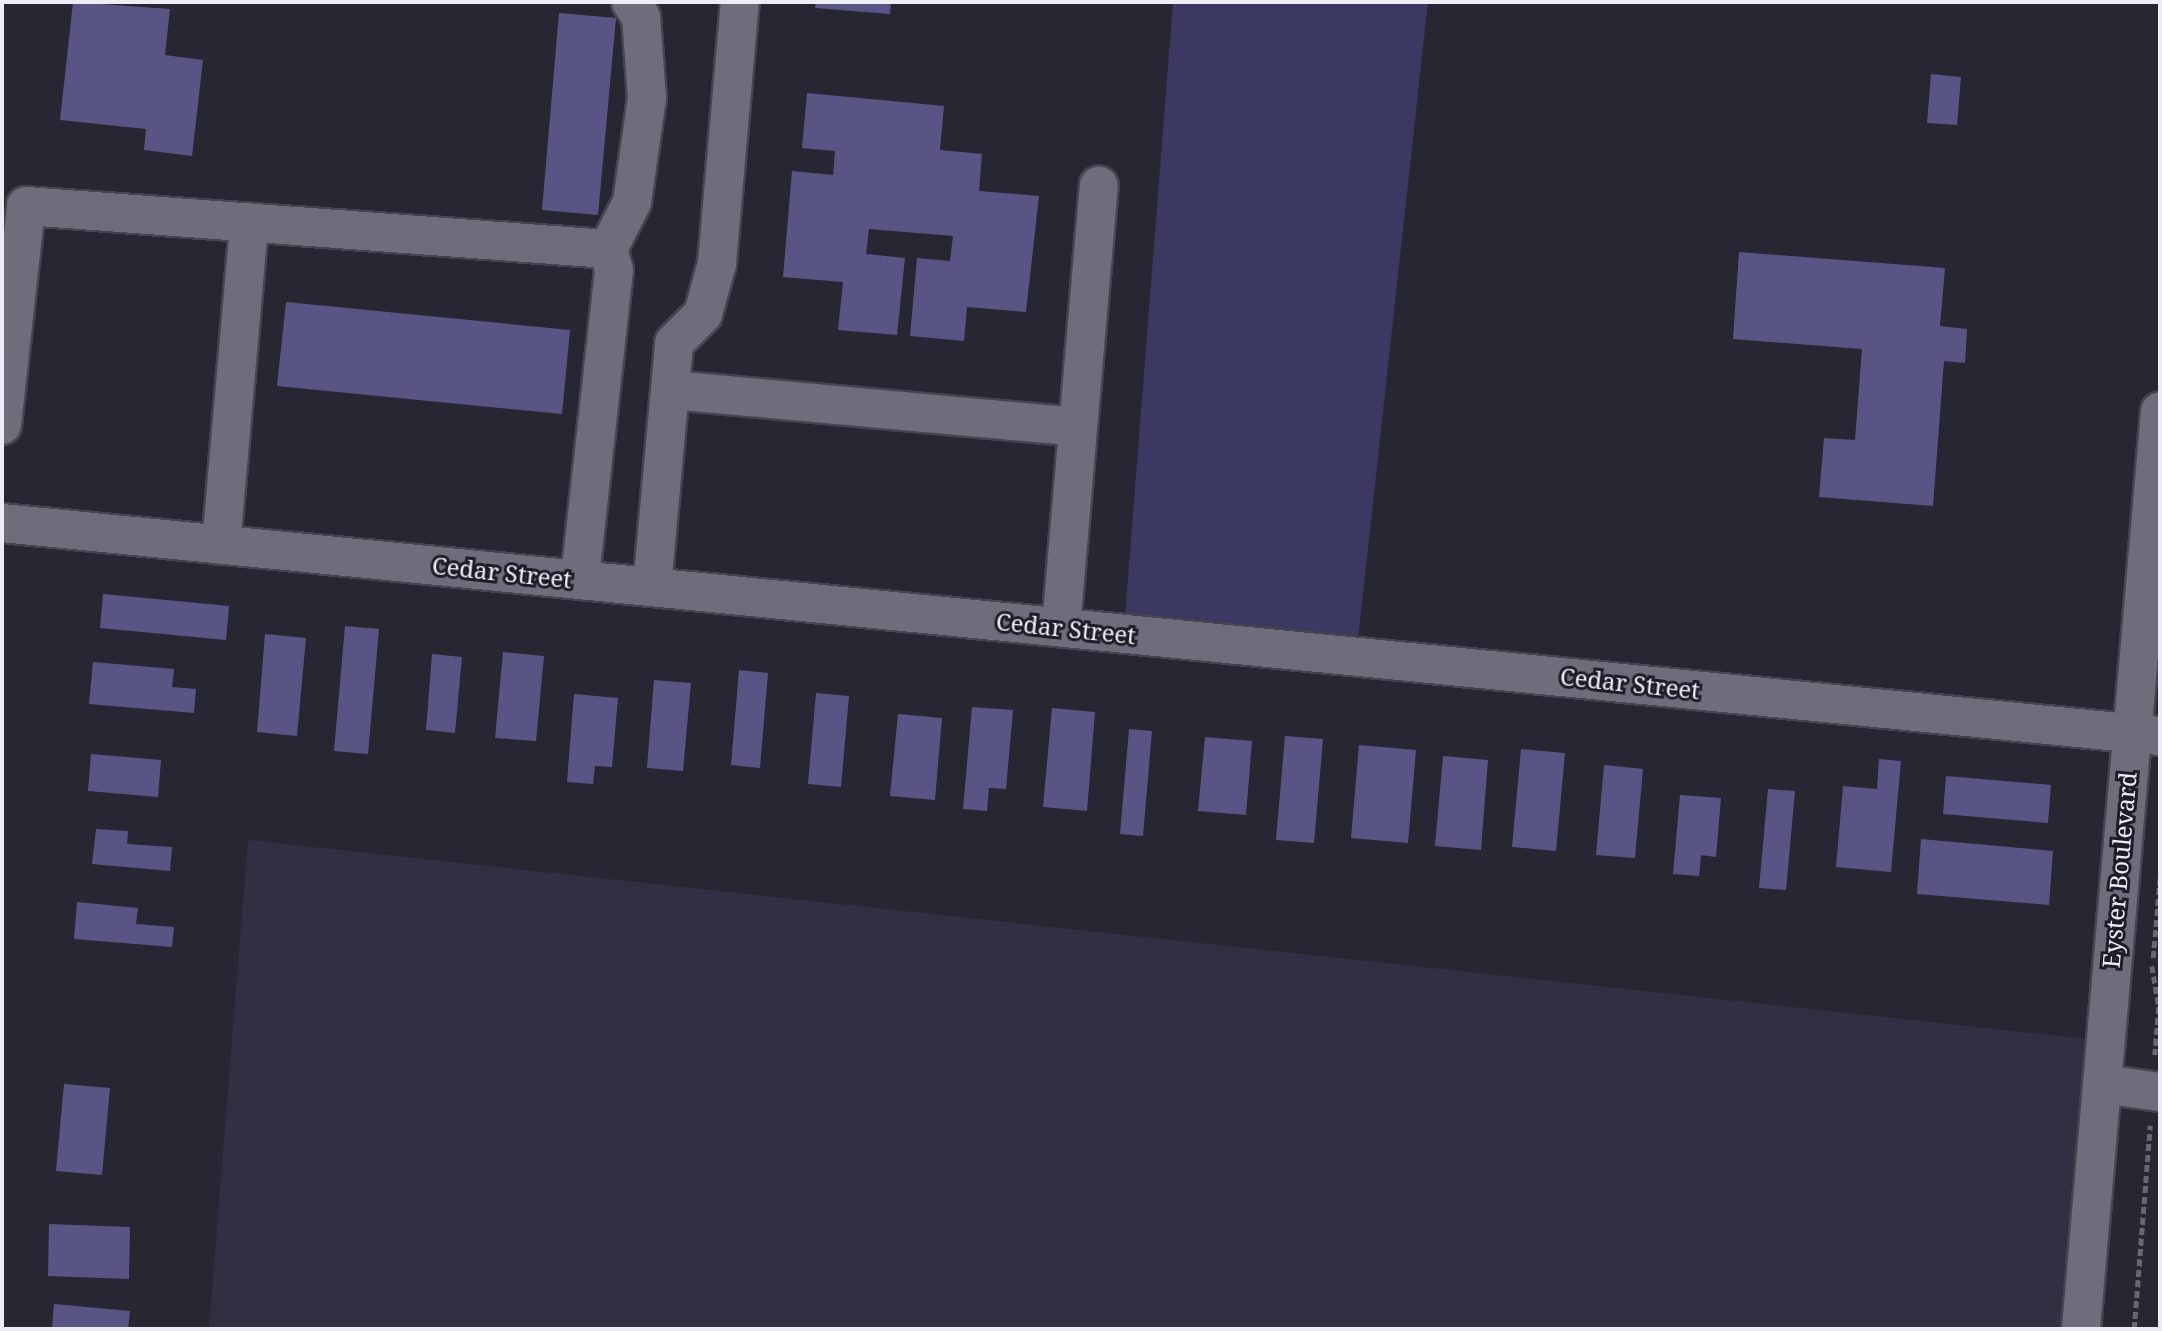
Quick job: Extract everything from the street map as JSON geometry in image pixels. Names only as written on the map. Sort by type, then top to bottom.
[{"type":"street","points":[[580,580],[614,270],[608,249],[632,202],[647,98],[641,17],[631,2]]},
{"type":"street","points":[[652,587],[674,343],[703,314],[718,263],[740,2]]},
{"type":"street","points":[[1061,627],[1099,186]]},
{"type":"street","points":[[2,425],[26,206],[608,249]]},
{"type":"street","points":[[221,545],[249,222]]},
{"type":"street","points":[[671,390],[1077,427]]},
{"type":"street","name":"Eyster Boulevard","points":[[2081,1329],[2102,1084],[2145,734],[2160,411]]},
{"type":"street","name":"Cedar Street","points":[[2,523],[2145,734]]},
{"type":"street","points":[[2102,1084],[2160,1092]]},
{"type":"shaded area","points":[[1173,2],[1428,2],[1358,639],[1125,616]]},
{"type":"shaded area","points":[[248,840],[2105,1041],[2084,1329],[209,1329]]},
{"type":"building","points":[[73,2],[170,9],[165,55],[203,60],[192,156],[144,150],[146,129],[60,120]]},
{"type":"building","points":[[816,2],[891,2],[890,14],[815,8]]},
{"type":"building","points":[[559,13],[616,18],[598,215],[542,210]]},
{"type":"building","points":[[1931,74],[1961,77],[1957,125],[1927,123]]},
{"type":"building","points":[[807,93],[944,106],[940,150],[982,154],[979,191],[1039,196],[1026,312],[967,307],[964,341],[910,336],[917,258],[950,261],[953,236],[869,229],[866,254],[905,258],[897,335],[838,330],[843,282],[783,277],[792,171],[833,175],[835,151],[802,148]]},
{"type":"building","points":[[1739,252],[1945,268],[1940,326],[1967,329],[1965,363],[1944,361],[1933,506],[1819,497],[1824,438],[1855,440],[1862,349],[1733,339]]},
{"type":"building","points":[[286,302],[570,330],[562,414],[277,386]]},
{"type":"building","points":[[103,594],[229,606],[226,640],[100,628]]},
{"type":"building","points":[[345,626],[379,629],[368,754],[334,751]]},
{"type":"building","points":[[265,634],[306,638],[297,736],[257,732]]},
{"type":"building","points":[[503,652],[544,656],[536,741],[495,738]]},
{"type":"building","points":[[432,654],[462,657],[455,733],[426,730]]},
{"type":"building","points":[[93,662],[174,669],[172,687],[196,689],[194,713],[89,704]]},
{"type":"building","points":[[739,670],[768,673],[760,768],[731,765]]},
{"type":"building","points":[[654,680],[691,683],[683,771],[647,768]]},
{"type":"building","points":[[816,693],[849,696],[841,787],[808,784]]},
{"type":"building","points":[[574,694],[618,698],[612,767],[595,766],[593,784],[567,782]]},
{"type":"building","points":[[972,707],[1013,710],[1006,789],[989,788],[987,811],[963,809]]},
{"type":"building","points":[[1052,708],[1095,712],[1087,811],[1043,807]]},
{"type":"building","points":[[898,714],[942,718],[935,800],[890,796]]},
{"type":"building","points":[[1129,729],[1152,731],[1143,836],[1120,834]]},
{"type":"building","points":[[1285,736],[1323,739],[1314,843],[1276,840]]},
{"type":"building","points":[[1205,737],[1252,741],[1246,815],[1198,811]]},
{"type":"building","points":[[1359,745],[1416,750],[1408,843],[1351,838]]},
{"type":"building","points":[[1521,749],[1565,753],[1556,851],[1512,847]]},
{"type":"building","points":[[91,754],[161,760],[158,797],[88,791]]},
{"type":"building","points":[[1443,756],[1488,760],[1481,850],[1435,846]]},
{"type":"building","points":[[1879,759],[1901,761],[1891,872],[1836,867],[1843,786],[1877,789]]},
{"type":"building","points":[[1604,765],[1643,769],[1635,858],[1596,855]]},
{"type":"building","points":[[1946,776],[2051,785],[2048,823],[1943,814]]},
{"type":"building","points":[[1768,789],[1795,791],[1786,890],[1759,888]]},
{"type":"building","points":[[1680,795],[1721,798],[1716,857],[1701,855],[1699,876],[1673,874]]},
{"type":"building","points":[[96,829],[128,831],[127,844],[172,847],[170,871],[92,864]]},
{"type":"building","points":[[1921,839],[2053,851],[2049,905],[1917,894]]},
{"type":"building","points":[[77,902],[138,908],[136,924],[174,927],[172,947],[74,939]]},
{"type":"building","points":[[64,1084],[110,1088],[102,1175],[56,1171]]},
{"type":"building","points":[[49,1224],[130,1227],[129,1279],[48,1276]]},
{"type":"building","points":[[54,1304],[130,1311],[128,1329],[52,1329]]}]
